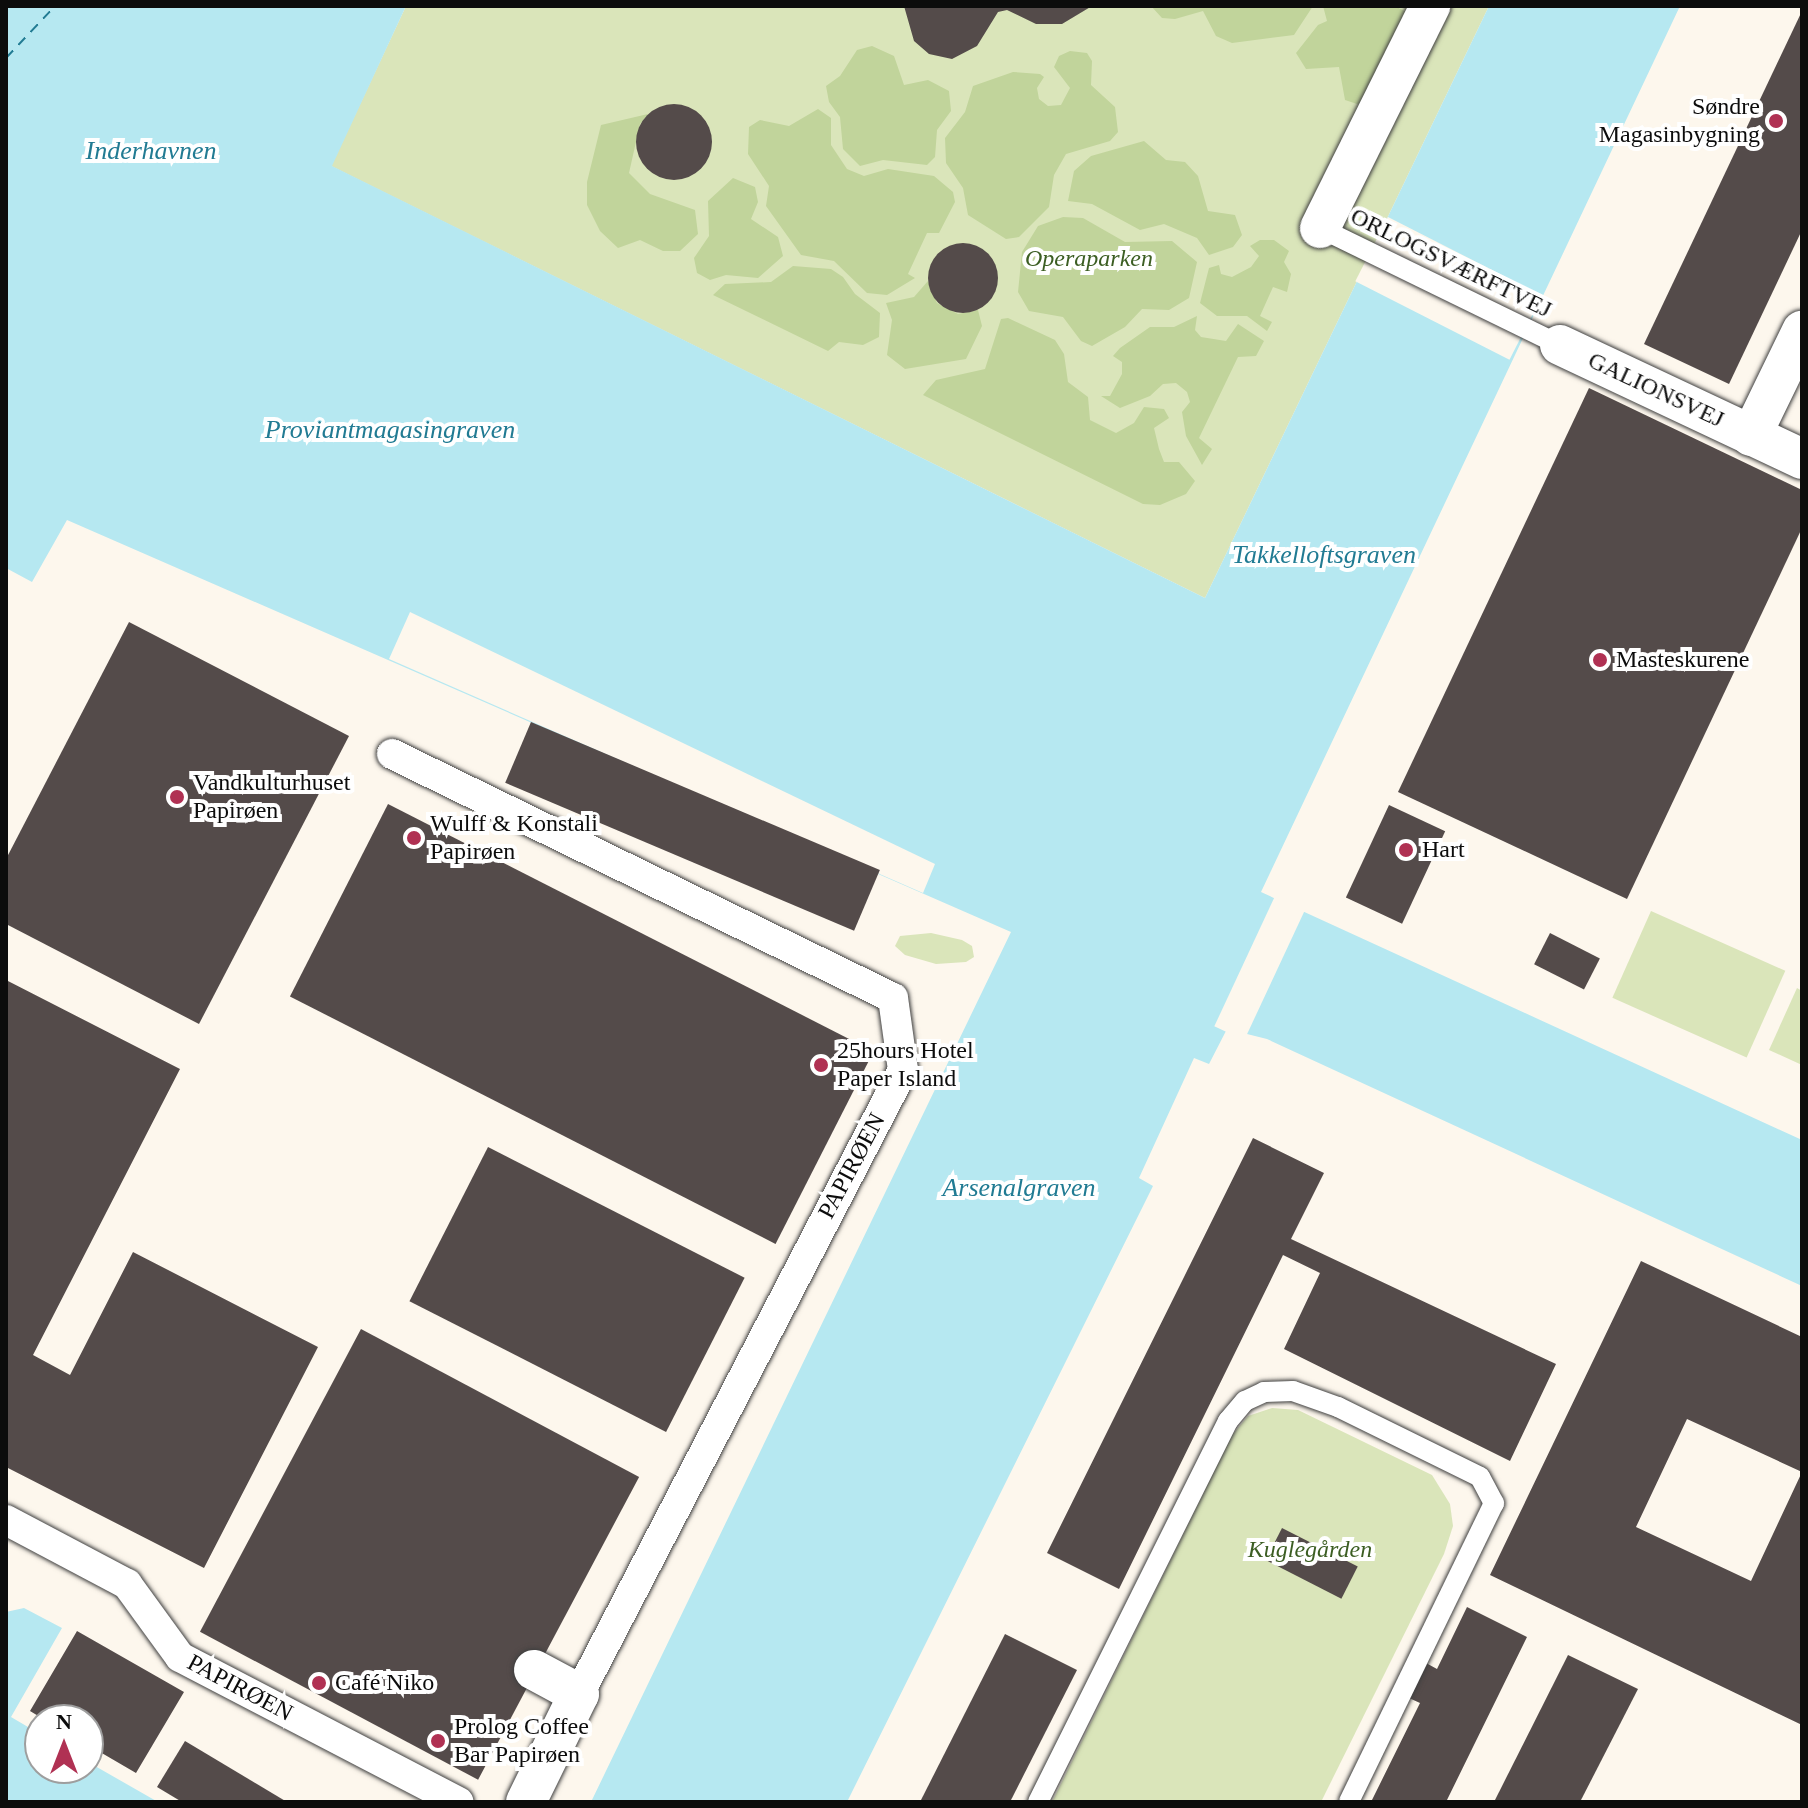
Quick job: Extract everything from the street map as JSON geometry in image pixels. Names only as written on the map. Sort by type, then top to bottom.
[{"type":"street","points":[[1320,228],[1430,6]]},
{"type":"street","name":"GALIONSVEJ","points":[[1751,436],[1802,331]]},
{"type":"street","name":"GALIONSVEJ","points":[[1544,337],[1802,459]]},
{"type":"street","name":"PAPIRØEN","points":[[392,754],[893,998],[903,1070],[526,1802]]},
{"type":"street","name":"PAPIRØEN","points":[[6,1520],[127,1584],[180,1657],[458,1802]]},
{"type":"street","points":[[534,1670],[579,1694]]},
{"type":"lane","name":"ORLOGSVÆRFTVEJ","points":[[1320,228],[1544,337]]},
{"type":"lane","points":[[1038,1802],[1228,1421],[1245,1401],[1264,1392],[1293,1391],[1338,1407],[1480,1477],[1494,1503],[1349,1802]]},
{"type":"green space","name":"Operaparken","points":[[406,6],[1489,6],[1205,598],[331,166]]},
{"type":"green space","points":[[1151,6],[1313,6],[1294,35],[1232,43],[1216,36],[1203,11],[1175,19],[1162,18]]},
{"type":"green space","points":[[1323,6],[1395,6],[1410,14],[1363,106],[1345,100],[1339,67],[1306,69],[1296,53],[1318,25],[1327,21]]},
{"type":"green space","points":[[872,46],[894,56],[904,85],[928,80],[949,91],[951,111],[937,130],[935,157],[927,165],[883,160],[860,166],[843,149],[840,117],[829,102],[826,86],[840,76],[857,50]]},
{"type":"green space","points":[[1070,51],[1087,53],[1092,61],[1091,85],[1115,107],[1118,132],[1110,141],[1066,154],[1054,175],[1049,207],[1019,237],[1006,239],[968,215],[963,188],[946,163],[945,138],[965,112],[973,86],[1013,72],[1040,74],[1044,77],[1037,88],[1039,99],[1048,106],[1061,105],[1070,88],[1054,67],[1059,56]]},
{"type":"green space","points":[[818,109],[831,118],[831,145],[847,169],[864,176],[888,169],[934,176],[953,192],[955,202],[939,233],[927,233],[908,274],[915,278],[887,295],[867,293],[834,261],[801,255],[766,206],[769,186],[748,154],[749,127],[760,120],[789,126]]},
{"type":"green space","points":[[648,114],[640,124],[629,173],[650,194],[695,210],[698,234],[680,251],[663,251],[640,240],[618,248],[600,231],[587,205],[587,182],[601,125]]},
{"type":"green space","points":[[1144,141],[1166,160],[1185,162],[1198,176],[1208,211],[1235,215],[1242,235],[1233,247],[1209,255],[1197,238],[1164,224],[1140,230],[1092,204],[1068,201],[1074,171],[1091,156]]},
{"type":"green space","points":[[733,178],[755,187],[758,202],[751,219],[778,237],[783,256],[758,278],[726,275],[710,280],[697,273],[694,258],[709,236],[708,201]]},
{"type":"green space","points":[[1063,217],[1083,218],[1125,242],[1172,241],[1197,262],[1189,298],[1169,310],[1142,309],[1125,327],[1092,346],[1081,341],[1063,317],[1029,311],[1018,292],[1022,252],[1038,226]]},
{"type":"green space","points":[[1260,240],[1274,240],[1289,251],[1284,262],[1291,274],[1287,292],[1273,287],[1260,316],[1272,322],[1267,331],[1247,316],[1217,316],[1200,303],[1209,268],[1219,265],[1221,274],[1232,277],[1251,267],[1259,256],[1250,246]]},
{"type":"green space","points":[[793,266],[831,269],[843,277],[855,294],[880,313],[879,337],[863,345],[839,342],[828,351],[713,295],[725,284],[771,282]]},
{"type":"green space","points":[[928,281],[937,303],[958,314],[978,310],[982,326],[966,359],[905,369],[887,355],[892,320],[886,303],[914,297]]},
{"type":"green space","points":[[1197,316],[1195,330],[1201,337],[1226,341],[1238,324],[1264,341],[1256,356],[1238,357],[1199,438],[1212,449],[1202,465],[1186,436],[1182,412],[1190,402],[1187,392],[1176,383],[1163,384],[1150,396],[1120,408],[1101,396],[1110,396],[1122,374],[1122,362],[1113,356],[1120,348],[1150,327],[1174,327]]},
{"type":"green space","points":[[1008,318],[1055,340],[1064,354],[1068,382],[1088,397],[1090,420],[1116,433],[1134,423],[1144,407],[1164,409],[1169,418],[1154,428],[1159,449],[1164,462],[1179,462],[1195,481],[1186,494],[1160,505],[1143,504],[923,395],[936,380],[985,369],[1001,319]]},
{"type":"green space","points":[[1651,911],[1785,971],[1747,1058],[1612,998]]},
{"type":"green space","points":[[931,933],[962,940],[972,946],[974,957],[966,962],[936,964],[905,955],[895,946],[900,936]]},
{"type":"green space","points":[[1797,988],[1802,991],[1802,1065],[1769,1050]]},
{"type":"green space","name":"Kuglegården","points":[[1272,1408],[1298,1410],[1432,1475],[1450,1504],[1453,1526],[1444,1554],[1321,1802],[1052,1802],[1232,1435],[1248,1416]]},
{"type":"water","points":[[6,6],[406,6],[332,166],[1205,598],[1489,6],[1680,6],[1261,892],[1802,1140],[1802,1286],[1267,1039],[1227,1029],[1209,1064],[1194,1058],[1139,1178],[1153,1186],[847,1802],[591,1802],[1011,932],[67,520],[32,582],[6,568]]},
{"type":"water","points":[[24,1608],[62,1628],[11,1717],[24,1725],[24,1784],[104,1784],[104,1771],[158,1802],[6,1802],[6,1612]]},
{"type":"pier","points":[[1388,217],[1542,296],[1509,360],[1355,281]]},
{"type":"pier","points":[[410,612],[935,864],[923,893],[389,659]]},
{"type":"pier","points":[[1276,894],[1306,908],[1244,1040],[1214,1026]]},
{"type":"building","points":[[904,6],[1092,6],[1062,24],[1036,24],[1007,10],[998,12],[977,46],[952,59],[929,54],[914,41]]},
{"type":"building","name":"Søndre Magasinbygning","points":[[1802,11],[1802,230],[1729,384],[1644,344]]},
{"type":"building","points":[[674,104],[689,107],[701,115],[709,127],[712,142],[709,157],[701,169],[689,177],[674,180],[659,177],[647,169],[639,157],[636,142],[639,127],[647,115],[659,107]]},
{"type":"building","points":[[970,243],[992,258],[998,278],[996,292],[988,303],[977,311],[956,313],[938,303],[930,292],[928,271],[938,253],[949,245]]},
{"type":"building","name":"Masteskurene","points":[[1589,388],[1802,490],[1802,528],[1627,899],[1398,792]]},
{"type":"building","name":"Vandkulturhuset Papirøen","points":[[129,622],[349,736],[199,1024],[6,924],[6,859]]},
{"type":"building","points":[[531,722],[880,870],[854,931],[505,783]]},
{"type":"building","points":[[388,804],[874,1051],[776,1244],[290,996]]},
{"type":"building","points":[[1389,805],[1445,831],[1402,924],[1346,897]]},
{"type":"building","points":[[1550,933],[1600,958],[1584,990],[1534,964]]},
{"type":"building","points":[[6,980],[180,1069],[33,1355],[70,1375],[133,1252],[318,1347],[204,1568],[6,1467]]},
{"type":"building","points":[[1253,1138],[1324,1173],[1291,1239],[1556,1364],[1510,1461],[1284,1349],[1320,1273],[1283,1255],[1119,1589],[1047,1553]]},
{"type":"building","points":[[488,1147],[745,1278],[666,1432],[409,1301]]},
{"type":"building","points":[[1641,1261],[1802,1337],[1802,1472],[1802,1725],[1490,1575]],"holes":[[[1687,1419],[1802,1472],[1751,1581],[1636,1527]]]},
{"type":"building","points":[[361,1329],[639,1477],[478,1780],[200,1632]]},
{"type":"building","points":[[1282,1528],[1358,1567],[1341,1599],[1266,1560]]},
{"type":"building","points":[[1467,1607],[1527,1637],[1446,1802],[1371,1802],[1420,1703],[1409,1698],[1426,1663],[1437,1669]]},
{"type":"building","points":[[77,1631],[184,1692],[136,1773],[104,1754],[104,1704],[34,1704]]},
{"type":"building","points":[[1005,1634],[1077,1670],[1010,1802],[920,1802]]},
{"type":"building","points":[[1568,1655],[1638,1689],[1580,1802],[1494,1802]]},
{"type":"building","points":[[185,1741],[287,1802],[182,1802],[157,1787]]},
{"type":"ferry route","points":[[6,58],[55,6]]},
{"type":"place","name":"Søndre Magasinbygning","points":[[1776,121]]},
{"type":"place","name":"Masteskurene","points":[[1600,660]]},
{"type":"place","name":"Vandkulturhuset Papirøen","points":[[177,797]]},
{"type":"place","name":"Wulff & Konstali Papirøen","points":[[414,838]]},
{"type":"place","name":"Hart","points":[[1406,850]]},
{"type":"place","name":"25hours Hotel Paper Island","points":[[821,1065]]},
{"type":"place","name":"Café Niko","points":[[319,1683]]},
{"type":"place","name":"Prolog Coffee Bar Papirøen","points":[[438,1741]]},
{"type":"water label","name":"Inderhavnen","points":[[151,151]]},
{"type":"water label","name":"Proviantmagasingraven","points":[[390,430]]},
{"type":"water label","name":"Takkelloftsgraven","points":[[1324,555]]},
{"type":"water label","name":"Arsenalgraven","points":[[1019,1188]]}]
